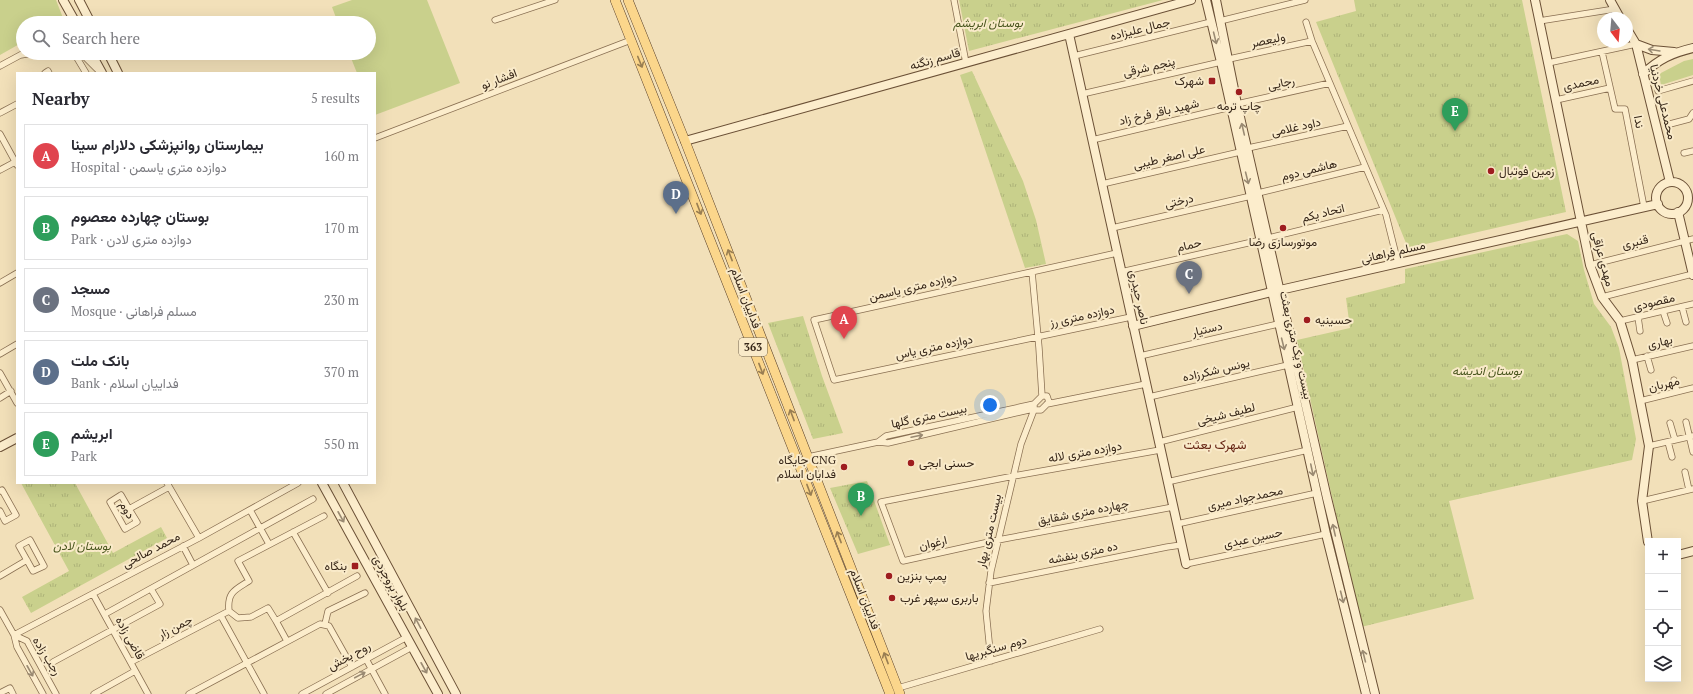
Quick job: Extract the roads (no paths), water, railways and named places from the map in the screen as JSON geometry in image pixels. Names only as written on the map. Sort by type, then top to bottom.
[{"type":"main road","name":"فداییان اسلام","points":[[615,0],[890,694]]},
{"type":"main road","name":"فداییان اسلام","points":[[628,0],[685,141],[899,691]]},
{"type":"street","points":[[63,0],[72,16]]},
{"type":"street","points":[[79,0],[87,16]]},
{"type":"street","points":[[494,20],[555,0]]},
{"type":"street","points":[[954,0],[966,63]]},
{"type":"street","name":"قاسم زنگنه","points":[[685,141],[1191,0]]},
{"type":"street","name":"بیست و یک متری بعثت","points":[[1206,0],[1211,22],[1225,60]]},
{"type":"street","name":"بیست و یک متری بعثت","points":[[1216,0],[1225,60],[1244,150],[1265,239],[1280,290],[1343,570],[1375,694]]},
{"type":"street","points":[[1220,21],[1305,0]]},
{"type":"street","name":"مهدی عراقی","points":[[1535,0],[1590,265],[1602,297],[1620,321],[1632,360],[1649,446],[1642,502],[1647,538]]},
{"type":"street","points":[[1610,0],[1617,12]]},
{"type":"street","points":[[1539,21],[1615,9]]},
{"type":"street","name":"جمال علیزاده","points":[[1074,56],[1211,22]]},
{"type":"street","points":[[1306,22],[1312,41],[1383,210],[1398,263]]},
{"type":"street","name":"ناصر حیدری","points":[[1069,34],[1186,564]]},
{"type":"street","name":"محمدعلی خردنیا","points":[[1633,39],[1636,44],[1670,182]]},
{"type":"street","name":"افشار نو","points":[[376,138],[631,40]]},
{"type":"street","name":"ولیعصر","points":[[1225,60],[1312,41]]},
{"type":"street","points":[[1548,63],[1636,44],[1652,50],[1674,52],[1693,48]]},
{"type":"street","name":"ندا","points":[[1602,52],[1615,109],[1625,109],[1644,207]]},
{"type":"street","points":[[1643,74],[1674,52]]},
{"type":"street","points":[[0,66],[16,57]]},
{"type":"street","points":[[78,60],[85,72]]},
{"type":"street","points":[[88,60],[100,72]]},
{"type":"street","points":[[94,60],[100,72]]},
{"type":"street","points":[[112,60],[118,72]]},
{"type":"street","name":"پنجم شرقی","points":[[1082,94],[1225,60]]},
{"type":"street","points":[[1658,91],[1693,81]]},
{"type":"street","name":"رجایی","points":[[1234,105],[1330,83]]},
{"type":"street","name":"محمدی","points":[[1556,100],[1610,88]]},
{"type":"street","points":[[0,113],[16,105]]},
{"type":"street","name":"شهید باقر فرخ زاد","points":[[1092,140],[1234,105]]},
{"type":"street","points":[[1670,124],[1689,119],[1693,113]]},
{"type":"street","name":"داود غلامی","points":[[1244,150],[1348,126]]},
{"type":"street","points":[[0,134],[16,164],[0,170]]},
{"type":"street","name":"علی اصغر طیبی","points":[[1102,184],[1244,150]]},
{"type":"street","points":[[1684,153],[1693,151]]},
{"type":"street","name":"هاشمی دوم","points":[[1255,194],[1365,167]]},
{"type":"street","points":[[1670,182],[1675,182],[1684,187],[1690,195],[1686,206],[1674,213],[1664,211],[1658,204],[1657,199],[1659,190],[1662,186],[1670,182]]},
{"type":"street","name":"درختی","points":[[1112,228],[1255,194]]},
{"type":"street","name":"مسلم فراهانی","points":[[1133,326],[1271,292],[1658,204]]},
{"type":"street","name":"اتحاد یکم","points":[[1265,239],[1383,210]]},
{"type":"street","points":[[1602,297],[1693,274],[1689,240],[1678,212]]},
{"type":"street","name":"بیست و یک متری بعثت","points":[[1265,239],[1271,292],[1278,324],[1326,534],[1366,694]]},
{"type":"street","name":"حمام","points":[[1121,272],[1265,239]]},
{"type":"street","name":"قنبری","points":[[1590,265],[1689,240]]},
{"type":"street","points":[[1034,408],[1042,396],[1032,272],[1117,253]]},
{"type":"street","name":"دوازده متری یاسمن","points":[[834,380],[814,320],[1032,272]]},
{"type":"street","points":[[0,283],[16,274]]},
{"type":"street","name":"مقصودی","points":[[1620,321],[1693,304]]},
{"type":"street","points":[[1682,307],[1686,322]]},
{"type":"street","points":[[1663,311],[1667,323]]},
{"type":"street","name":"دوازده متری رز","points":[[1038,337],[1131,317]]},
{"type":"street","points":[[1638,317],[1640,331]]},
{"type":"street","name":"دستیار","points":[[1140,356],[1278,324]]},
{"type":"street","name":"دوازده متری یاس","points":[[834,380],[1038,337]]},
{"type":"street","points":[[0,354],[16,345]]},
{"type":"street","name":"بهاری","points":[[1632,360],[1693,346]]},
{"type":"street","points":[[1647,356],[1651,370]]},
{"type":"street","name":"یونس شکرزاده","points":[[1149,397],[1288,364]]},
{"type":"street","points":[[0,373],[16,401]]},
{"type":"street","points":[[1674,380],[1678,392]]},
{"type":"street","points":[[1047,404],[1146,384]]},
{"type":"street","name":"مهربان","points":[[1640,401],[1693,388]]},
{"type":"street","points":[[0,398],[11,392]]},
{"type":"street","points":[[1042,396],[1047,396],[1049,398],[1049,402],[1047,404]]},
{"type":"street","name":"بیست متری گلها","points":[[808,457],[878,442],[886,436],[1034,408],[1040,410],[1047,404]]},
{"type":"street","name":"لطیف شیخی","points":[[1160,446],[1298,407]]},
{"type":"street","name":"بیست متری بهار","points":[[991,661],[986,611],[989,583],[1021,444],[1034,408]]},
{"type":"street","points":[[1686,422],[1691,436],[1693,452]]},
{"type":"street","points":[[1670,423],[1675,440]]},
{"type":"street","points":[[1649,446],[1691,436]]},
{"type":"street","points":[[0,447],[16,439]]},
{"type":"street","points":[[1668,442],[1672,457]]},
{"type":"street","name":"دوازده متری لاله","points":[[892,532],[881,502],[1160,446]]},
{"type":"street","points":[[1168,482],[1308,450]]},
{"type":"street","points":[[1642,502],[1691,490],[1685,472]]},
{"type":"street","name":"محمد صالحی","points":[[14,635],[199,538],[296,484]]},
{"type":"street","name":"بلوار بروجردی","points":[[323,484],[438,694]]},
{"type":"street","name":"بلوار بروجردی","points":[[344,484],[456,694]]},
{"type":"street","points":[[168,485],[199,538]]},
{"type":"street","name":"دوم","points":[[129,509],[168,485]]},
{"type":"street","points":[[0,491],[2,490],[16,515],[5,521],[0,511]]},
{"type":"street","name":"محمدجواد میری","points":[[1177,524],[1317,493]]},
{"type":"street","name":"دوم","points":[[121,495],[129,509],[137,522],[125,529],[110,502],[121,495]]},
{"type":"street","points":[[105,614],[313,499]]},
{"type":"street","name":"چهارده متری شقایق","points":[[998,540],[1173,506]]},
{"type":"street","points":[[250,510],[269,544]]},
{"type":"street","points":[[287,641],[268,608],[251,617],[238,618],[229,611],[228,600],[234,590],[249,581],[238,561],[324,516]]},
{"type":"street","points":[[293,532],[328,593]]},
{"type":"street","name":"ارغوان","points":[[892,532],[903,561],[998,540]]},
{"type":"street","name":"حسین عبدی","points":[[1186,564],[1326,534]]},
{"type":"street","points":[[30,540],[44,566],[33,571],[27,560],[19,546],[30,540]]},
{"type":"street","name":"ده متری بنفشه","points":[[989,583],[1182,545]]},
{"type":"street","points":[[183,546],[193,565]]},
{"type":"street","points":[[1681,553],[1693,551]]},
{"type":"street","points":[[0,576],[27,560]]},
{"type":"street","points":[[276,621],[357,576]]},
{"type":"street","points":[[53,662],[160,604],[151,589]]},
{"type":"street","points":[[325,624],[328,611],[364,593]]},
{"type":"street","name":"قاضی زاده","points":[[93,594],[148,694]]},
{"type":"street","name":"رجب زاده","points":[[0,610],[14,635],[17,647],[43,694]]},
{"type":"street","name":"چمن زار","points":[[131,662],[229,611]]},
{"type":"street","points":[[221,616],[264,694]]},
{"type":"street","points":[[189,694],[320,624],[329,626],[352,667]]},
{"type":"street","name":"دوم سنگبریها","points":[[899,691],[991,661],[1100,629]]},
{"type":"street","name":"رجب زاده","points":[[14,635],[27,641],[56,694]]},
{"type":"street","name":"روح بخش","points":[[302,694],[407,637]]},
{"type":"street","name":"روح بخش","points":[[326,694],[335,692],[412,647]]},
{"type":"street","points":[[366,659],[385,694]]},
{"type":"street","points":[[94,694],[136,671]]},
{"type":"street","points":[[0,693],[10,688],[13,694]]},
{"type":"place","name":"شهرک","points":[[1212,81]]},
{"type":"place","name":"چاپ ترمه","points":[[1239,92]]},
{"type":"place","name":"ابریشم","points":[[1455,131]]},
{"type":"place","name":"زمین فوتبال","points":[[1491,171]]},
{"type":"place","name":"بانک ملت","points":[[676,214]]},
{"type":"place","name":"موتورسازی رضا","points":[[1283,228]]},
{"type":"place","name":"مسجد","points":[[1189,294]]},
{"type":"place","name":"حسینیه","points":[[1307,320]]},
{"type":"place","name":"بیمارستان روانپزشکی دلارام سینا","points":[[844,339]]},
{"type":"place","name":"حسنی ابجی","points":[[911,463]]},
{"type":"place","name":"جایگاه CNG فدایان اسلام","points":[[844,467]]},
{"type":"place","name":"بوستان چهارده معصوم","points":[[861,516]]},
{"type":"place","name":"بنگاه","points":[[355,566]]},
{"type":"place","name":"پمپ بنزین","points":[[889,576]]},
{"type":"place","name":"باربری سپهر غرب","points":[[892,598]]},
{"type":"district","name":"شهرک بعثت","points":[[1215,444]]},
{"type":"park label","name":"بوستان ابریشم","points":[[988,23]]},
{"type":"park label","name":"بوستان اندیشه","points":[[1487,371]]},
{"type":"park label","name":"بوستان لادن","points":[[82,546]]}]
